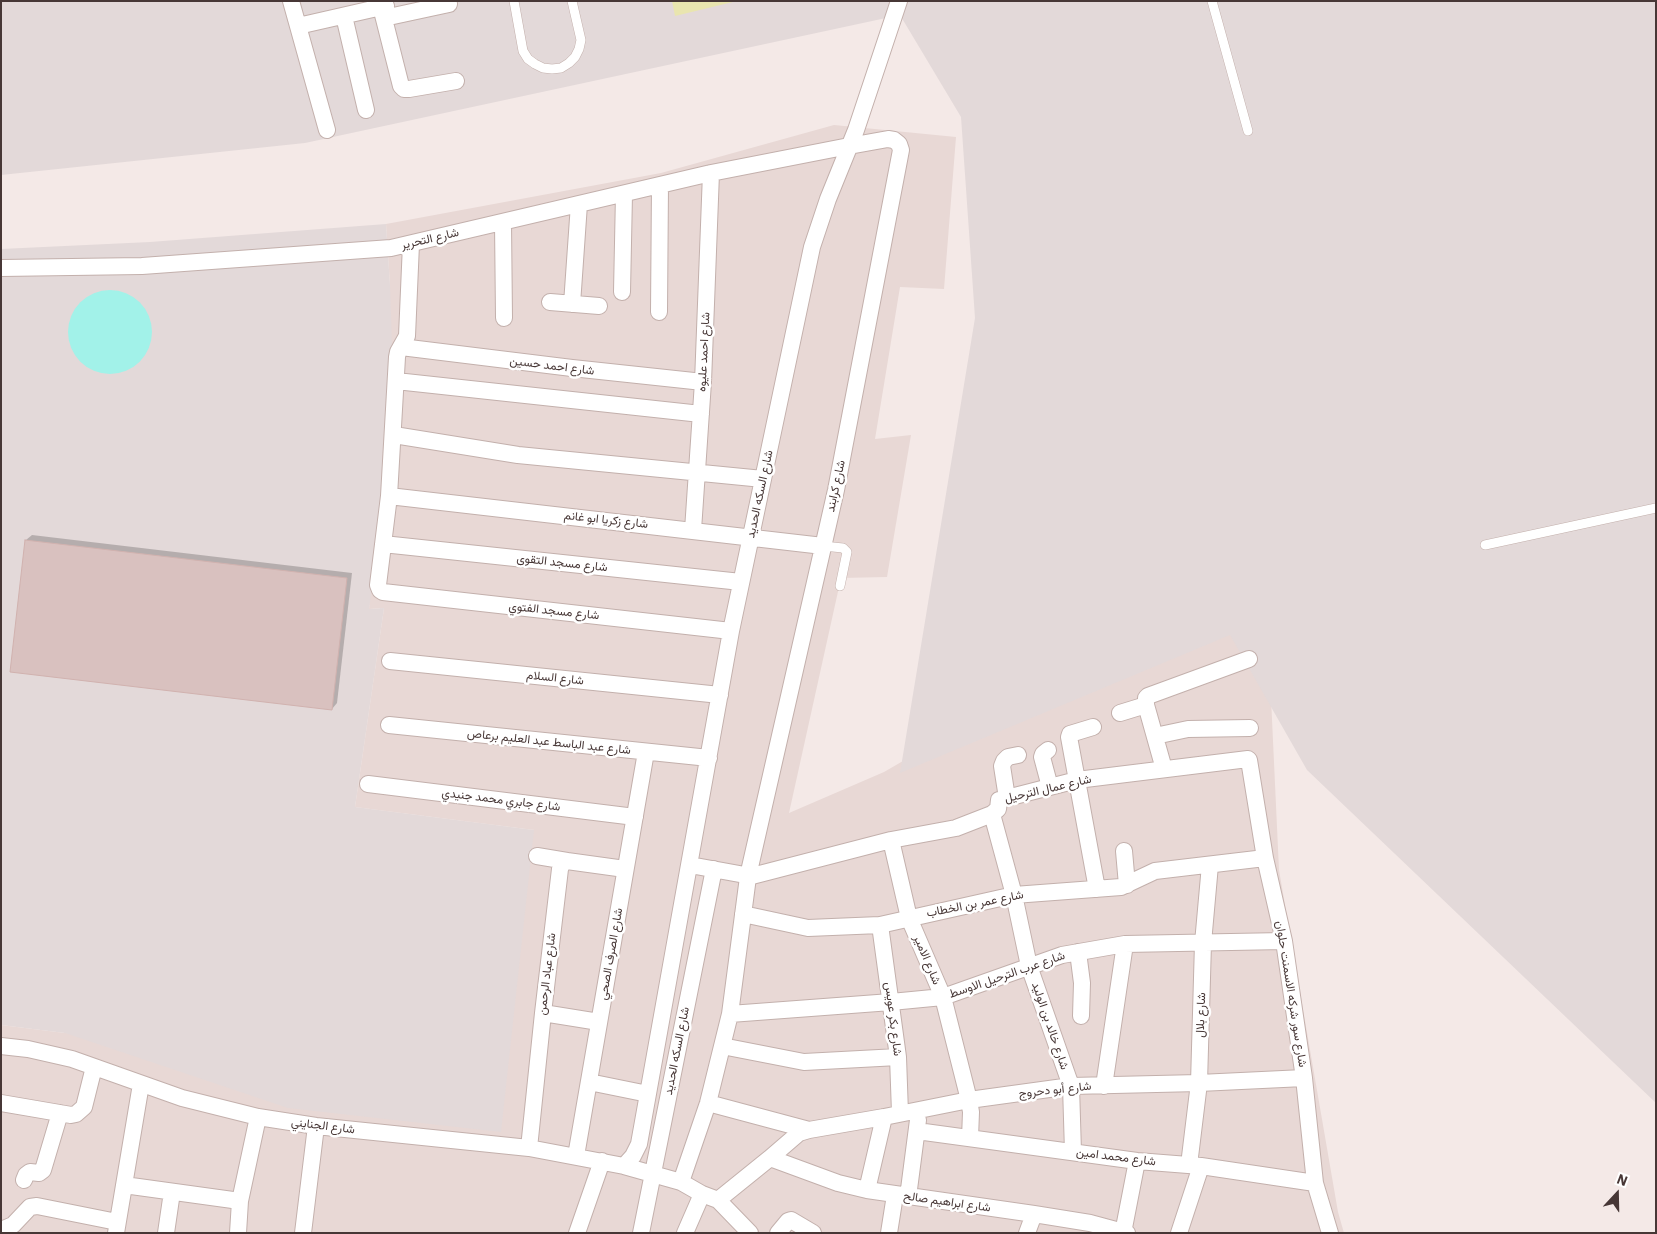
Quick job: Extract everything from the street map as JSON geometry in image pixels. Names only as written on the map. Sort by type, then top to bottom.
[{"type":"street","points":[[291,1],[326,130]]},
{"type":"street","name":"شارع السكه الحديد","points":[[624,1166],[634,1156],[639,1144],[741,582],[812,247],[828,199],[856,130],[899,1]]},
{"type":"street","points":[[298,26],[384,10],[449,4]]},
{"type":"street","points":[[384,10],[401,86],[404,89],[456,81]]},
{"type":"street","points":[[344,16],[366,110]]},
{"type":"street","name":"شارع كرابند","points":[[748,877],[836,490],[901,150],[899,144],[894,140],[888,139],[849,146]]},
{"type":"street","name":"شارع التحرير","points":[[1,268],[142,266],[371,250],[411,244],[711,173],[849,146]]},
{"type":"street","name":"شارع احمد عليوه","points":[[693,530],[703,382],[711,173]]},
{"type":"street","points":[[659,312],[660,185]]},
{"type":"street","points":[[622,292],[624,194]]},
{"type":"street","points":[[572,304],[579,204]]},
{"type":"street","points":[[503,223],[504,318]]},
{"type":"street","points":[[383,544],[394,435],[397,357],[407,336],[411,244]]},
{"type":"street","points":[[550,302],[599,306]]},
{"type":"street","name":"شارع احمد حسين","points":[[400,348],[703,382]]},
{"type":"street","points":[[396,381],[701,414]]},
{"type":"street","points":[[394,435],[518,455],[763,479]]},
{"type":"street","name":"شارع زكريا ابو غانم","points":[[389,496],[823,546]]},
{"type":"street","name":"شارع مسجد التقوى","points":[[383,544],[741,582]]},
{"type":"street","name":"شارع مسجد الفتوي","points":[[383,544],[378,588],[383,592],[732,631]]},
{"type":"street","points":[[1164,769],[1146,705],[1148,696],[1249,659]]},
{"type":"street","name":"شارع السلام","points":[[390,661],[720,695]]},
{"type":"street","points":[[1120,713],[1146,705]]},
{"type":"street","name":"شارع عبد الباسط عبد العليم برعاص","points":[[389,725],[709,758]]},
{"type":"street","points":[[1093,727],[1069,735],[1097,889]]},
{"type":"street","points":[[1155,736],[1188,729],[1250,728]]},
{"type":"street","points":[[1048,750],[1042,757],[1050,787]]},
{"type":"street","name":"شارع الصرف الصحي","points":[[576,1156],[646,752]]},
{"type":"street","points":[[1007,798],[1002,766],[1008,757],[1018,755]]},
{"type":"street","name":"شارع عمال الترحيل","points":[[748,877],[891,840],[956,828],[992,814],[998,809],[998,801],[1077,780],[1245,758]]},
{"type":"street","name":"شارع سور شركه الاسمنت حلوان","points":[[1245,758],[1249,760],[1265,858],[1284,941],[1304,1078],[1315,1182],[1330,1233]]},
{"type":"street","name":"شارع جابري محمد جنيدي","points":[[368,784],[635,817]]},
{"type":"street","name":"شارع خالد بن الوليد","points":[[992,814],[1014,894],[1029,966],[1071,1086],[1072,1152]]},
{"type":"street","name":"شارع الامير","points":[[891,840],[909,918],[943,997],[969,1100],[971,1112],[970,1138]]},
{"type":"street","points":[[1124,851],[1127,885]]},
{"type":"street","points":[[537,856],[626,869]]},
{"type":"street","name":"شارع عمر بن الخطاب","points":[[743,914],[808,928],[880,925],[1014,894],[1121,887],[1155,871],[1265,858]]},
{"type":"street","name":"شارع عباد الرحمن","points":[[529,1148],[542,1013],[560,869],[562,864],[567,861]]},
{"type":"street","points":[[680,1182],[708,1102],[730,1014],[748,877],[690,865]]},
{"type":"street","name":"شارع بلال","points":[[1179,1233],[1195,1166],[1203,943],[1210,865]]},
{"type":"street","name":"شارع السكه الحديد","points":[[641,1233],[714,869]]},
{"type":"street","name":"شارع بكر عويس","points":[[867,1190],[892,1115],[898,1057],[880,925]]},
{"type":"street","name":"شارع عرب الترحيل الاوسط","points":[[730,1014],[943,997],[1062,954],[1125,944],[1284,941]]},
{"type":"street","points":[[1104,1086],[1125,944]]},
{"type":"street","points":[[1078,952],[1082,984],[1081,1016]]},
{"type":"street","points":[[542,1013],[599,1022]]},
{"type":"street","name":"شارع الجنايني","points":[[1,1046],[53,1054],[190,1100],[258,1117],[316,1126],[529,1148],[576,1156],[624,1166],[680,1182],[718,1200]]},
{"type":"street","points":[[722,1046],[804,1062],[898,1057]]},
{"type":"street","points":[[1,1102],[71,1115],[76,1114],[84,1107],[94,1067]]},
{"type":"street","name":"شارع أبو دحروج","points":[[718,1200],[799,1133],[809,1130],[969,1100],[1071,1086],[1199,1084],[1304,1078]]},
{"type":"street","points":[[589,1082],[648,1094]]},
{"type":"street","points":[[1,1230],[13,1225],[33,1206],[117,1227],[140,1084]]},
{"type":"street","name":"شارع أبو دحروج","points":[[708,1102],[809,1130]]},
{"type":"street","points":[[889,1233],[901,1196],[917,1131],[919,1109]]},
{"type":"street","points":[[24,1180],[30,1172],[39,1173],[43,1170],[60,1113]]},
{"type":"street","points":[[238,1233],[240,1201],[258,1117]]},
{"type":"street","points":[[303,1233],[316,1126]]},
{"type":"street","name":"شارع محمد امين","points":[[917,1131],[1137,1161],[1195,1166],[1315,1182]]},
{"type":"street","name":"شارع ابراهيم صالح","points":[[770,1158],[838,1183],[867,1190],[1090,1223],[1124,1232]]},
{"type":"street","points":[[577,1233],[602,1161]]},
{"type":"street","points":[[1124,1232],[1137,1161]]},
{"type":"street","points":[[124,1185],[240,1201]]},
{"type":"street","points":[[166,1233],[172,1192]]},
{"type":"street","points":[[685,1233],[702,1194]]},
{"type":"street","points":[[718,1200],[750,1233]]},
{"type":"street","points":[[1027,1233],[1034,1214]]},
{"type":"street","points":[[778,1233],[791,1220],[812,1233]]},
{"type":"lane","points":[[514,1],[523,51],[535,64],[543,68],[552,69],[561,68],[569,63],[579,49],[581,40],[572,1]]},
{"type":"lane","points":[[1212,1],[1248,131]]},
{"type":"lane","points":[[1485,545],[1656,508]]},
{"type":"lane","points":[[823,546],[843,548],[846,552],[840,586]]},
{"type":"shaded area","points":[[1,1],[1656,1],[1656,1103],[1307,770],[1230,635],[900,773],[975,318],[961,117],[900,15],[305,143],[1,175]]},
{"type":"shaded area","points":[[672,1],[737,1],[675,16]]},
{"type":"shaded area","points":[[834,125],[956,137],[944,289],[900,287],[875,439],[911,435],[887,577],[841,578],[789,813],[884,772],[903,761],[1231,628],[1271,698],[1279,870],[1338,1212],[1344,1233],[1,1233],[1,1025],[65,1033],[534,830],[355,807],[384,608],[369,609],[390,285],[386,224],[661,173]]},
{"type":"shaded area","points":[[386,224],[395,435],[369,609],[384,608],[355,807],[534,830],[501,1132],[288,1108],[65,1033],[1,1025],[1,249],[150,242]]},
{"type":"water","points":[[110,290],[126,293],[140,302],[149,316],[152,332],[149,348],[140,362],[126,371],[110,374],[94,371],[80,362],[71,348],[68,332],[71,316],[80,302],[94,293]]},
{"type":"building","points":[[25,540],[347,578],[332,710],[10,672]]}]
